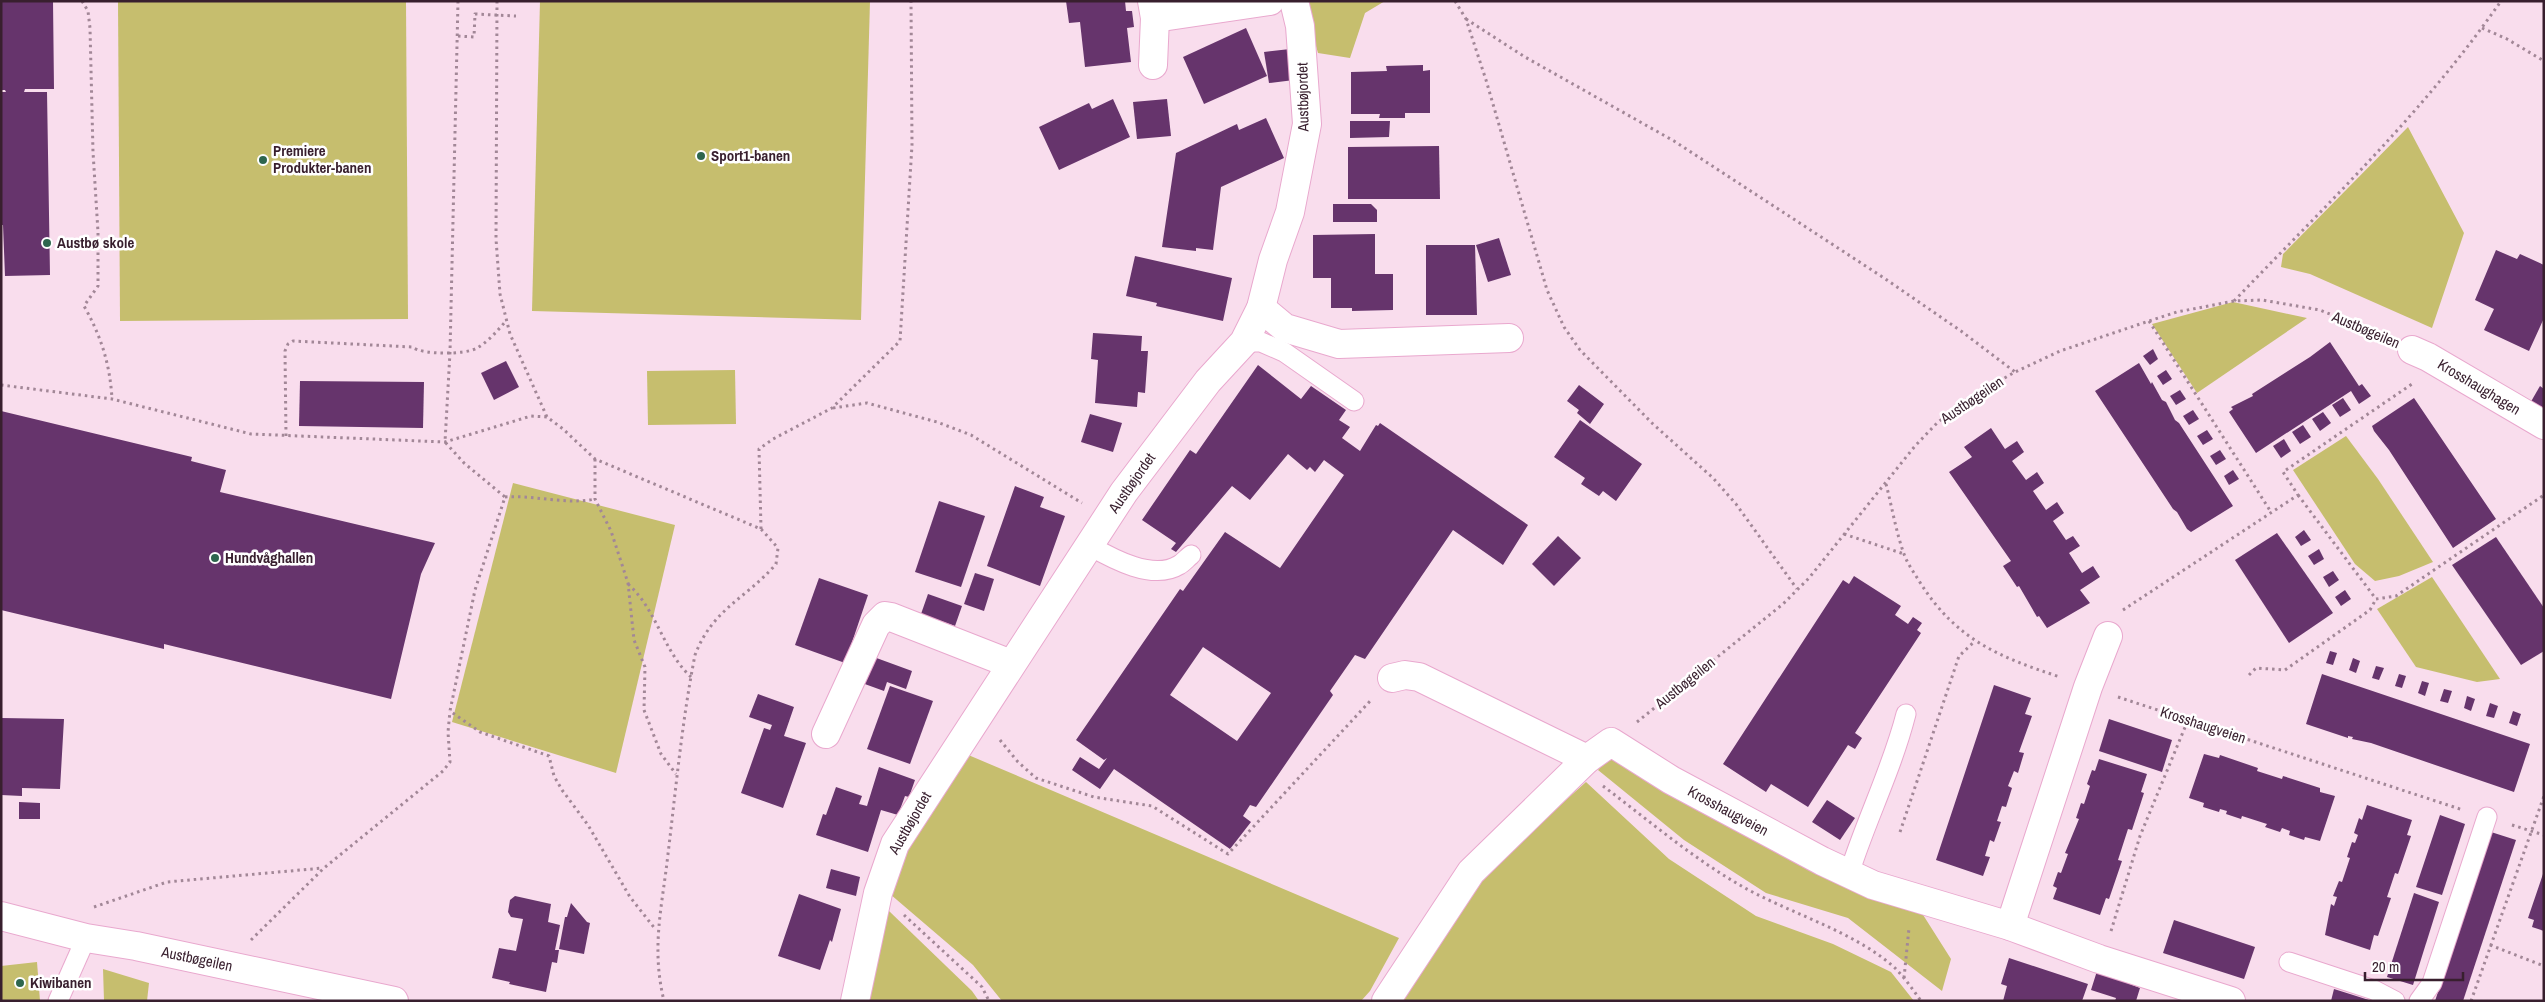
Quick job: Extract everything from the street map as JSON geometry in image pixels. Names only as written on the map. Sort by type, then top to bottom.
[{"type":"street","points":[[1153,64],[1154,10],[1270,1]]},
{"type":"street","name":"Austbøjordet","points":[[855,1001],[878,893],[895,844],[1124,492],[1208,381],[1244,342],[1261,308],[1273,260],[1290,212],[1307,124],[1300,26],[1294,1]]},
{"type":"street","points":[[1261,308],[1285,328],[1339,344],[1509,338]]},
{"type":"street","name":"Krosshaughagen","points":[[2420,353],[2544,426]]},
{"type":"street","points":[[826,734],[876,624],[885,616],[900,620],[1011,664]]},
{"type":"street","points":[[2010,926],[2088,687],[2108,636]]},
{"type":"street","points":[[1392,678],[1405,675],[1419,677],[1583,763]]},
{"type":"street","points":[[1386,1001],[1471,872],[1583,763],[1611,742]]},
{"type":"street","name":"Krosshaugveien","points":[[1611,742],[1671,780],[1873,885],[2010,926],[2099,959],[2225,1000]]},
{"type":"street","name":"Austbøgeilen","points":[[1,916],[86,938],[136,946],[394,1001]]},
{"type":"lane","points":[[1244,342],[1261,342],[1284,352],[1354,401]]},
{"type":"lane","points":[[1090,546],[1108,556],[1151,570],[1178,566],[1191,555]]},
{"type":"lane","points":[[1849,874],[1864,825],[1897,750],[1906,714]]},
{"type":"lane","points":[[2419,1001],[2432,983],[2487,817]]},
{"type":"lane","points":[[58,1001],[86,938]]},
{"type":"lane","points":[[2289,962],[2374,990],[2395,1001]]},
{"type":"path","points":[[82,1],[88,11],[90,28],[92,152],[98,232],[98,286],[84,306],[104,349],[110,377],[112,399]]},
{"type":"path","points":[[458,1],[450,352],[445,442],[464,463],[505,497],[543,497],[578,503],[596,499]]},
{"type":"path","points":[[497,1],[496,239],[500,294],[506,320],[520,360],[546,418]]},
{"type":"path","points":[[761,529],[759,449],[773,439],[832,408],[900,341],[912,145],[911,1]]},
{"type":"path","points":[[1455,1],[1466,19],[1548,290],[1564,327],[1580,350],[1653,424],[1713,478],[1736,504],[1797,590]]},
{"type":"path","points":[[2234,301],[2403,126],[2482,28],[2501,1]]},
{"type":"path","points":[[458,36],[474,37],[476,14],[516,16]]},
{"type":"path","points":[[1466,19],[1490,32],[1525,57],[1674,141],[1884,278],[1961,331],[2015,372]]},
{"type":"path","points":[[2482,28],[2507,39],[2544,61]]},
{"type":"path","name":"Austbøgeilen","points":[[1611,742],[1777,609],[1797,590],[1915,446],[1937,423],[1963,402],[2015,372],[2060,351],[2149,321],[2177,312],[2234,301],[2270,301],[2320,310],[2420,353]]},
{"type":"path","points":[[286,436],[285,351],[288,344],[294,342],[356,343],[412,347],[418,352],[450,352],[476,349],[491,338],[506,320]]},
{"type":"path","points":[[2149,321],[2270,512]]},
{"type":"path","points":[[2376,599],[2283,472],[2422,377],[2420,353]]},
{"type":"path","points":[[1,385],[112,399],[251,434],[445,442],[531,416],[546,418],[563,429],[595,459],[761,529],[778,548],[776,564],[711,623],[702,637],[691,678],[676,774],[668,856],[657,930],[658,976],[664,1001]]},
{"type":"path","points":[[832,408],[867,403],[937,422],[971,435],[1108,518]]},
{"type":"path","points":[[595,459],[596,499],[611,531],[628,583],[634,640],[645,667],[644,710],[661,754],[676,774]]},
{"type":"path","name":"Krosshaugveien","points":[[1886,483],[1904,554],[1934,604],[1974,642],[2011,661],[2544,836]]},
{"type":"path","points":[[2108,636],[2118,616],[2127,606],[2298,495]]},
{"type":"path","points":[[2376,599],[2396,596],[2544,496]]},
{"type":"path","points":[[242,969],[244,950],[248,943],[324,868],[443,771],[450,762],[448,732],[450,711],[475,590],[505,497]]},
{"type":"path","points":[[1844,534],[1904,554]]},
{"type":"path","points":[[628,583],[649,607],[667,644],[682,669],[691,678]]},
{"type":"path","points":[[2249,675],[2256,668],[2285,670],[2370,610],[2376,599]]},
{"type":"path","points":[[1900,832],[1959,656],[1974,642]]},
{"type":"path","points":[[980,713],[993,722],[998,738],[1018,762],[1036,778],[1094,797],[1152,806],[1228,854],[1392,678]]},
{"type":"path","points":[[450,711],[480,732],[549,756],[554,776],[562,790],[588,826],[630,897],[657,930]]},
{"type":"path","points":[[2099,959],[2110,935],[2140,836],[2188,720]]},
{"type":"path","points":[[1583,763],[1694,854],[1737,884],[1848,938],[1879,957],[1904,978],[1921,1001]]},
{"type":"path","points":[[2471,1001],[2544,796]]},
{"type":"path","points":[[90,909],[167,882],[324,868]]},
{"type":"path","points":[[878,893],[925,932],[982,987],[989,1001]]},
{"type":"path","points":[[1904,978],[1909,926],[1915,898]]},
{"type":"path","points":[[2490,945],[2544,966]]},
{"type":"shaded area","name":"Premiere Produkter-banen","points":[[118,1],[406,1],[408,319],[120,321]]},
{"type":"shaded area","name":"Sport1-banen","points":[[540,1],[870,1],[861,320],[532,311]]},
{"type":"shaded area","points":[[1303,1],[1385,1],[1365,13],[1350,58],[1318,53]]},
{"type":"shaded area","points":[[2408,127],[2464,233],[2432,328],[2310,274],[2281,267],[2283,254]]},
{"type":"shaded area","points":[[2233,302],[2307,318],[2197,393],[2152,324]]},
{"type":"shaded area","points":[[735,370],[736,424],[648,425],[647,371]]},
{"type":"shaded area","points":[[2346,436],[2378,479],[2433,562],[2399,576],[2375,581],[2355,564],[2293,470]]},
{"type":"shaded area","points":[[513,483],[675,525],[616,773],[452,722]]},
{"type":"shaded area","points":[[2432,577],[2500,679],[2477,682],[2416,667],[2377,609]]},
{"type":"shaded area","points":[[966,754],[1399,938],[1370,991],[1361,1001],[1002,1001],[973,965],[890,894],[903,848]]},
{"type":"shaded area","points":[[1610,756],[1913,899],[1951,959],[1942,991],[1848,918],[1766,893],[1684,840],[1598,770]]},
{"type":"shaded area","points":[[1586,782],[1669,859],[1756,916],[1833,944],[1891,972],[1914,1001],[1397,1001],[1478,879]]},
{"type":"shaded area","points":[[889,911],[972,991],[979,1001],[866,1001],[868,976]]},
{"type":"shaded area","name":"Kiwibanen","points":[[37,962],[40,1001],[1,1001],[1,966]]},
{"type":"shaded area","points":[[103,969],[149,983],[147,1001],[104,1001]]},
{"type":"building","points":[[1,1],[53,1],[54,89],[25,89],[24,92],[47,92],[50,275],[5,276],[3,225],[1,225],[1,92],[6,92],[1,90]]},
{"type":"building","points":[[1066,1],[1125,1],[1126,11],[1132,11],[1134,27],[1127,28],[1131,62],[1085,67],[1080,22],[1069,23]]},
{"type":"building","points":[[1246,28],[1267,76],[1204,104],[1183,57]]},
{"type":"building","points":[[1290,49],[1294,80],[1269,83],[1264,52]]},
{"type":"building","points":[[1423,65],[1423,71],[1430,70],[1430,113],[1405,113],[1405,118],[1379,118],[1380,114],[1351,114],[1351,72],[1387,71],[1386,66]]},
{"type":"building","points":[[1113,99],[1130,137],[1059,170],[1039,127],[1089,103],[1092,109]]},
{"type":"building","points":[[1167,99],[1171,136],[1137,139],[1133,102]]},
{"type":"building","points":[[1266,118],[1284,158],[1221,187],[1213,250],[1196,248],[1196,251],[1162,247],[1176,153],[1237,124],[1239,130]]},
{"type":"building","points":[[1350,121],[1390,121],[1389,137],[1350,138]]},
{"type":"building","points":[[1439,146],[1440,199],[1348,199],[1348,147]]},
{"type":"building","points":[[1333,204],[1371,204],[1377,210],[1377,222],[1333,222]]},
{"type":"building","points":[[1375,234],[1375,274],[1393,274],[1393,310],[1352,311],[1352,308],[1331,308],[1331,278],[1313,278],[1313,235]]},
{"type":"building","points":[[1499,238],[1511,275],[1488,282],[1476,245]]},
{"type":"building","points":[[1426,245],[1475,245],[1477,315],[1426,315]]},
{"type":"building","points":[[2496,250],[2517,259],[2520,254],[2544,265],[2544,318],[2529,351],[2484,330],[2494,309],[2475,300]]},
{"type":"building","points":[[1135,256],[1232,278],[1223,321],[1156,306],[1157,303],[1126,296]]},
{"type":"building","points":[[1093,333],[1142,336],[1141,351],[1148,351],[1145,393],[1138,392],[1137,407],[1095,403],[1098,360],[1091,359]]},
{"type":"building","points":[[2330,342],[2359,386],[2362,384],[2371,396],[2359,404],[2351,391],[2256,453],[2229,412],[2233,409],[2231,407],[2253,396],[2252,394]]},
{"type":"building","points":[[2153,349],[2158,359],[2150,365],[2143,356]]},
{"type":"building","points":[[506,361],[519,387],[494,400],[481,373]]},
{"type":"building","points":[[2139,363],[2151,384],[2152,382],[2162,400],[2166,402],[2175,420],[2179,423],[2233,506],[2191,532],[2173,509],[2095,391]]},
{"type":"building","points":[[1258,365],[1301,399],[1311,386],[1346,410],[1339,420],[1350,427],[1342,438],[1360,451],[1376,425],[1378,426],[1380,423],[1528,525],[1503,565],[1453,530],[1365,659],[1355,655],[1330,691],[1333,695],[1256,807],[1250,805],[1243,816],[1251,822],[1230,849],[1114,769],[1100,789],[1072,770],[1080,757],[1099,769],[1107,758],[1104,760],[1076,740],[1180,589],[1183,591],[1225,532],[1280,568],[1344,475],[1324,460],[1315,472],[1310,467],[1307,470],[1288,454],[1250,500],[1232,486],[1176,552],[1171,549],[1176,543],[1142,520],[1190,450],[1196,454]],"holes":[[[1203,647],[1271,693],[1237,741],[1170,695]]]},
{"type":"building","points":[[2166,370],[2172,379],[2163,385],[2157,376]]},
{"type":"building","points":[[300,381],[424,382],[423,428],[299,426]]},
{"type":"building","points":[[1579,385],[1604,404],[1590,424],[1577,413],[1579,410],[1567,401]]},
{"type":"building","points":[[2540,386],[2544,389],[2544,414],[2529,405]]},
{"type":"building","points":[[2180,390],[2186,399],[2176,405],[2170,396]]},
{"type":"building","points":[[2343,398],[2351,410],[2340,417],[2332,405]]},
{"type":"building","points":[[2414,398],[2496,519],[2453,548],[2372,426]]},
{"type":"building","points":[[2193,410],[2199,419],[2189,425],[2183,416]]},
{"type":"building","name":"Hundvåghallen","points":[[1,411],[192,457],[191,461],[226,470],[220,492],[435,543],[421,574],[391,699],[164,644],[164,649],[1,610]]},
{"type":"building","points":[[2323,412],[2331,423],[2320,431],[2312,419]]},
{"type":"building","points":[[1090,414],[1122,423],[1113,452],[1081,442]]},
{"type":"building","points":[[1580,420],[1642,464],[1616,501],[1603,491],[1599,496],[1581,484],[1585,478],[1554,457]]},
{"type":"building","points":[[2303,425],[2311,437],[2300,444],[2292,432]]},
{"type":"building","points":[[1991,428],[2005,449],[2017,441],[2024,452],[2012,461],[2026,480],[2037,472],[2044,483],[2033,491],[2046,510],[2057,502],[2064,513],[2053,521],[2066,540],[2073,536],[2080,546],[2069,553],[2082,573],[2093,566],[2100,577],[2080,590],[2090,603],[2047,628],[2039,616],[2037,617],[2019,586],[2017,587],[2003,566],[2011,561],[1949,472],[1972,457],[1964,447]]},
{"type":"building","points":[[2207,430],[2213,439],[2203,445],[2197,436]]},
{"type":"building","points":[[2284,439],[2291,451],[2281,458],[2273,446]]},
{"type":"building","points":[[2220,450],[2226,459],[2216,465],[2210,456]]},
{"type":"building","points":[[2233,470],[2239,479],[2229,485],[2224,476]]},
{"type":"building","points":[[1015,486],[1044,497],[1040,507],[1065,516],[1040,586],[987,566]]},
{"type":"building","points":[[939,501],[985,516],[961,587],[915,572]]},
{"type":"building","points":[[2304,530],[2311,540],[2301,546],[2295,537]]},
{"type":"building","points":[[2277,533],[2333,613],[2289,643],[2235,560]]},
{"type":"building","points":[[1558,536],[1581,558],[1554,586],[1532,564]]},
{"type":"building","points":[[2496,537],[2544,608],[2544,651],[2521,665],[2452,565]]},
{"type":"building","points":[[2319,549],[2324,559],[2314,565],[2308,556]]},
{"type":"building","points":[[2333,571],[2339,580],[2329,587],[2323,577]]},
{"type":"building","points":[[975,573],[994,579],[984,611],[964,604]]},
{"type":"building","points":[[1854,576],[1901,606],[1895,615],[1908,624],[1913,617],[1922,623],[1917,630],[1921,633],[1855,733],[1862,738],[1855,749],[1848,745],[1808,807],[1771,784],[1766,792],[1723,764],[1843,580],[1849,584]]},
{"type":"building","points":[[819,578],[868,595],[845,663],[795,645]]},
{"type":"building","points":[[2345,590],[2351,599],[2341,606],[2335,597]]},
{"type":"building","points":[[928,594],[962,606],[955,626],[921,614]]},
{"type":"building","points":[[2330,651],[2337,653],[2333,665],[2326,663]]},
{"type":"building","points":[[871,656],[912,671],[906,689],[887,682],[884,691],[862,683]]},
{"type":"building","points":[[2353,658],[2360,661],[2356,673],[2349,670]]},
{"type":"building","points":[[2376,666],[2384,668],[2379,680],[2372,678]]},
{"type":"building","points":[[2322,674],[2530,744],[2514,792],[2371,743],[2352,739],[2353,737],[2348,736],[2348,738],[2306,724]]},
{"type":"building","points":[[2399,674],[2406,676],[2402,688],[2395,686]]},
{"type":"building","points":[[2422,681],[2429,683],[2425,696],[2418,693]]},
{"type":"building","points":[[1994,685],[2031,698],[2025,714],[2032,716],[2019,752],[2024,753],[2018,773],[2014,771],[2008,786],[2012,788],[2006,807],[2002,806],[1997,821],[2001,822],[1994,842],[1990,840],[1985,856],[1990,857],[1983,876],[1936,860]]},
{"type":"building","points":[[890,686],[933,701],[910,764],[867,749]]},
{"type":"building","points":[[2444,689],[2452,691],[2448,703],[2440,701]]},
{"type":"building","points":[[758,694],[794,707],[784,736],[806,743],[783,808],[741,793],[764,728],[770,730],[772,725],[749,717]]},
{"type":"building","points":[[2467,696],[2475,699],[2471,711],[2464,708]]},
{"type":"building","points":[[2490,703],[2498,706],[2494,718],[2486,716]]},
{"type":"building","points":[[2513,711],[2521,714],[2517,726],[2509,723]]},
{"type":"building","points":[[1,718],[64,719],[60,789],[22,788],[22,796],[1,795]]},
{"type":"building","points":[[2109,719],[2172,740],[2162,772],[2099,751]]},
{"type":"building","points":[[2204,754],[2219,758],[2220,755],[2258,768],[2257,771],[2282,779],[2283,776],[2320,788],[2320,792],[2335,796],[2320,841],[2305,837],[2304,840],[2289,835],[2290,831],[2282,828],[2280,832],[2265,827],[2267,824],[2242,816],[2241,819],[2226,814],[2227,811],[2220,809],[2219,812],[2203,807],[2204,803],[2189,798]]},
{"type":"building","points":[[2099,759],[2147,774],[2141,792],[2144,793],[2132,830],[2128,829],[2118,860],[2122,861],[2109,899],[2106,898],[2100,915],[2053,899],[2057,888],[2053,886],[2058,872],[2061,873],[2068,854],[2065,853],[2079,819],[2076,818],[2081,803],[2084,804],[2090,786],[2087,784],[2092,770],[2095,771]]},
{"type":"building","points":[[879,767],[915,780],[909,797],[905,796],[898,815],[881,810],[868,852],[816,835],[823,814],[826,815],[836,787],[862,796],[859,804],[867,806]]},
{"type":"building","points":[[1827,800],[1855,818],[1840,840],[1812,822]]},
{"type":"building","points":[[19,802],[40,803],[40,819],[19,819]]},
{"type":"building","points":[[2367,805],[2412,820],[2407,835],[2411,836],[2398,874],[2395,873],[2387,897],[2391,898],[2378,936],[2374,935],[2370,950],[2325,935],[2331,904],[2334,906],[2337,897],[2333,896],[2339,881],[2342,882],[2350,858],[2347,857],[2352,842],[2355,843],[2358,835],[2354,833],[2359,818],[2362,820]]},
{"type":"building","points":[[2440,815],[2465,824],[2442,895],[2416,887]]},
{"type":"building","points":[[2491,832],[2516,840],[2463,1001],[2435,1001]]},
{"type":"building","points":[[831,869],[860,877],[856,896],[826,888]]},
{"type":"building","points":[[2544,871],[2544,931],[2532,927],[2534,920],[2528,918]]},
{"type":"building","points":[[2414,893],[2439,902],[2413,985],[2387,977]]},
{"type":"building","points":[[799,894],[841,909],[832,942],[830,940],[820,970],[778,956]]},
{"type":"building","points":[[515,896],[551,904],[548,922],[560,925],[555,950],[559,950],[557,963],[552,962],[546,992],[509,984],[510,982],[492,978],[499,948],[516,951],[523,919],[511,917],[508,912],[510,900]]},
{"type":"building","points":[[571,903],[590,923],[584,954],[559,949],[565,917],[567,917]]},
{"type":"building","points":[[2174,920],[2255,947],[2244,979],[2163,953]]},
{"type":"building","points":[[2009,958],[2088,984],[2082,1001],[2003,1001],[2007,986],[2001,984]]},
{"type":"building","points":[[2097,971],[2140,988],[2136,1001],[2115,1001],[2116,998],[2091,990]]},
{"type":"building","points":[[2334,989],[2369,1000],[2369,1001],[2331,1001]]},
{"type":"place","name":"Sport1-banen","points":[[701,156]]},
{"type":"place","name":"Premiere Produkter-banen","points":[[263,160]]},
{"type":"place","name":"Austbø skole","points":[[47,243]]},
{"type":"place","name":"Hundvåghallen","points":[[215,558]]},
{"type":"place","name":"Kiwibanen","points":[[20,983]]}]
